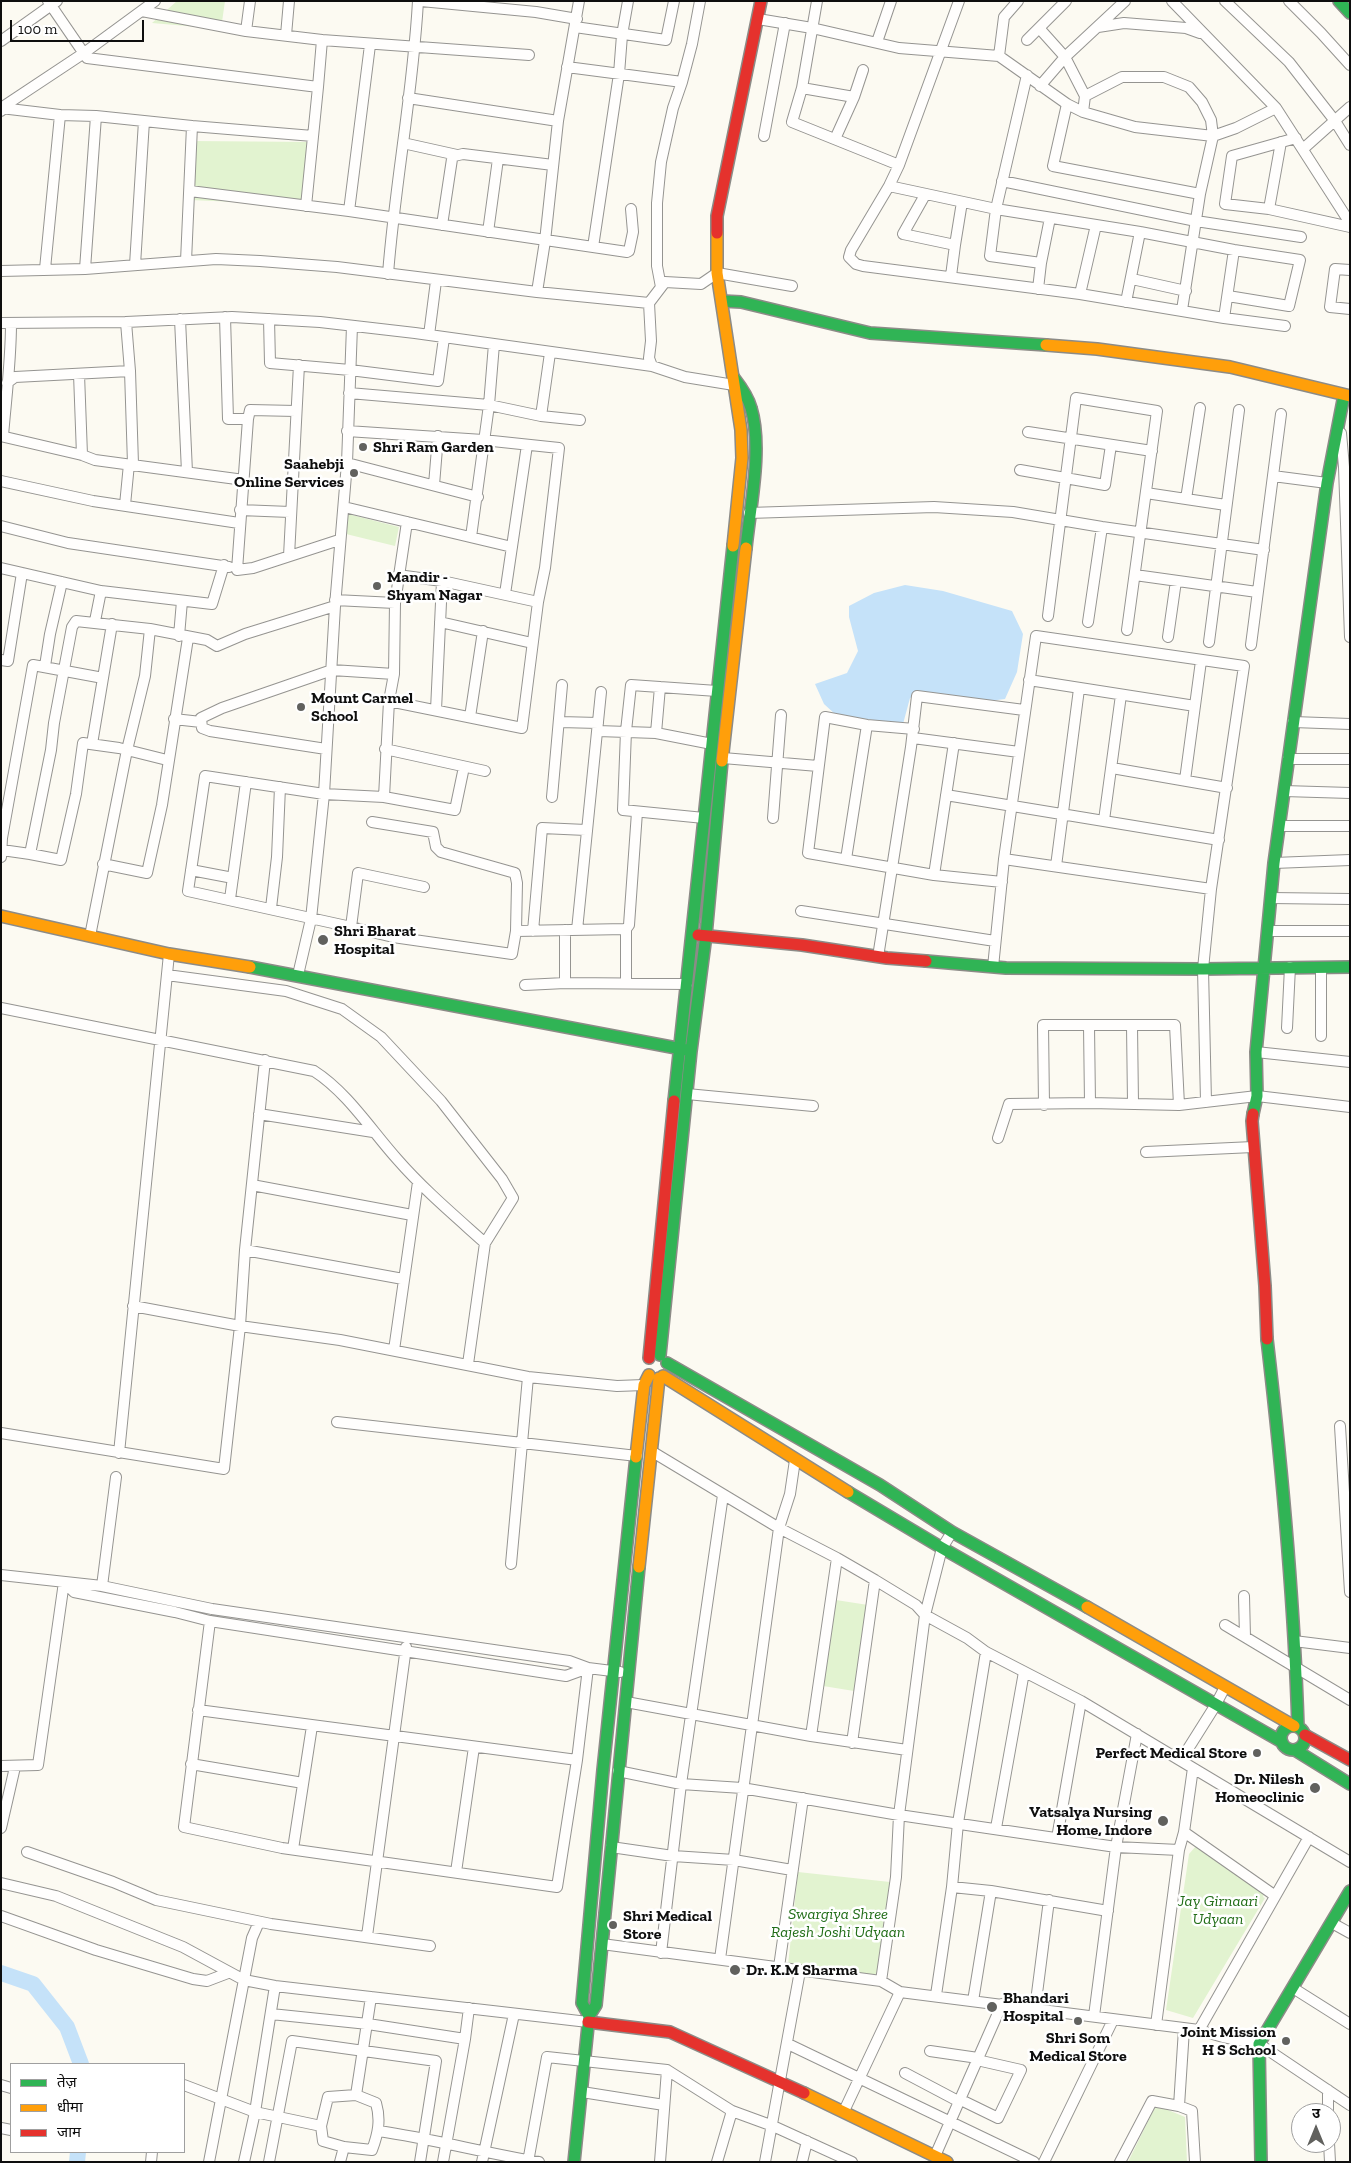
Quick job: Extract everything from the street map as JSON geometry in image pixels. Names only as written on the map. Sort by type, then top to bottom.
[{"type":"street","points":[[1,109],[84,53],[155,1]]},
{"type":"street","points":[[246,31],[250,1]]},
{"type":"street","points":[[286,36],[289,1]]},
{"type":"street","points":[[388,274],[392,218],[416,47],[419,1],[536,12],[622,35],[666,40],[674,1]]},
{"type":"street","points":[[537,292],[545,241],[558,122],[579,1]]},
{"type":"street","points":[[593,247],[628,1]]},
{"type":"street","points":[[661,287],[657,266],[660,170],[672,108],[682,82],[700,1]]},
{"type":"street","points":[[134,1306],[240,1326],[340,1340],[528,1377],[617,1386],[654,1379],[667,1370],[659,1359],[679,1049],[742,446],[717,273],[717,216],[761,1]]},
{"type":"street","points":[[817,1],[802,88],[792,122],[899,165]]},
{"type":"street","points":[[877,42],[891,1]]},
{"type":"street","points":[[959,1],[899,165],[889,186],[851,250],[851,260],[863,266],[1080,294],[1224,318],[1285,326]]},
{"type":"street","points":[[999,56],[1004,17],[1018,1]]},
{"type":"street","points":[[1027,40],[1066,1]]},
{"type":"street","points":[[1172,1],[1276,108],[1350,225]]},
{"type":"street","points":[[1225,1],[1289,62],[1335,122],[1350,145]]},
{"type":"street","points":[[1290,1],[1350,65]]},
{"type":"street","points":[[1339,1],[1350,13]]},
{"type":"street","points":[[1040,86],[1065,57],[1124,2]]},
{"type":"street","points":[[1,41],[52,3],[87,58],[318,86]]},
{"type":"street","points":[[142,11],[246,31],[286,36],[529,55]]},
{"type":"street","points":[[758,19],[812,28],[899,48],[940,53],[999,56],[1067,104],[1083,112],[1135,127],[1213,136],[1236,128],[1276,108]]},
{"type":"street","points":[[764,136],[785,23]]},
{"type":"street","points":[[1097,28],[1124,23],[1186,28],[1202,33]]},
{"type":"street","points":[[1038,28],[1065,57],[1085,96],[1083,112]]},
{"type":"street","points":[[306,206],[322,40]]},
{"type":"street","points":[[349,211],[370,44]]},
{"type":"street","points":[[568,67],[682,82]]},
{"type":"street","points":[[835,139],[854,97],[863,70]]},
{"type":"street","points":[[1027,75],[996,209],[990,256],[1041,263]]},
{"type":"street","points":[[1085,96],[1122,77],[1164,77],[1189,88],[1202,102],[1210,120],[1213,136],[1200,194],[1194,243],[1182,310]]},
{"type":"street","points":[[802,88],[854,97]]},
{"type":"street","points":[[408,98],[558,122]]},
{"type":"street","points":[[1067,104],[1053,166],[1200,194]]},
{"type":"street","points":[[1302,149],[1350,107]]},
{"type":"street","points":[[1,109],[313,136]]},
{"type":"street","points":[[45,269],[60,115]]},
{"type":"street","points":[[85,269],[96,116]]},
{"type":"street","points":[[135,265],[144,122]]},
{"type":"street","points":[[186,261],[192,126]]},
{"type":"street","points":[[1296,138],[1232,156],[1225,204],[1269,209],[1350,225]]},
{"type":"street","points":[[1269,209],[1281,142]]},
{"type":"street","points":[[403,143],[457,154],[553,165]]},
{"type":"street","points":[[442,225],[452,159],[457,154]]},
{"type":"street","points":[[488,232],[498,159]]},
{"type":"street","points":[[1002,181],[1196,221],[1301,237]]},
{"type":"street","points":[[889,186],[996,209],[1300,260],[1289,306],[1228,296]]},
{"type":"street","points":[[190,191],[349,211],[545,241],[629,251],[633,232],[631,209]]},
{"type":"street","points":[[925,195],[903,234],[955,245]]},
{"type":"street","points":[[950,276],[962,202]]},
{"type":"street","points":[[1038,289],[1050,218]]},
{"type":"street","points":[[1080,294],[1096,225]]},
{"type":"street","points":[[1126,302],[1140,232]]},
{"type":"street","points":[[1224,318],[1234,250]]},
{"type":"street","points":[[1,271],[85,269],[216,259],[260,261],[337,267],[436,281],[649,304]]},
{"type":"street","points":[[1350,270],[1335,269],[1330,307],[1350,309]]},
{"type":"street","points":[[652,366],[649,358],[649,304],[665,282],[701,284],[717,273],[792,286]]},
{"type":"street","points":[[1132,279],[1186,291]]},
{"type":"street","points":[[429,335],[436,281]]},
{"type":"street","points":[[722,301],[741,302],[870,333],[1096,349],[1230,367],[1347,395],[1339,414],[1327,483],[1274,863],[1266,966],[1256,1052],[1257,1096],[1252,1121],[1265,1286],[1265,1325],[1281,1463],[1299,1729],[1302,1746],[1295,1750]]},
{"type":"street","points":[[225,317],[228,419],[248,419]]},
{"type":"street","points":[[244,480],[95,460],[82,455],[2,436],[6,383],[11,358],[6,323],[126,322],[225,317],[352,326],[652,366],[685,377],[734,381],[746,392],[756,425],[755,446],[724,758],[715,827],[706,935],[691,1051],[659,1359],[645,1369],[654,1379],[795,1460],[942,1548],[1282,1742],[1287,1748],[1295,1750],[1350,1784]]},
{"type":"street","points":[[180,319],[187,472]]},
{"type":"street","points":[[269,319],[270,364],[350,370],[438,381],[444,338]]},
{"type":"street","points":[[125,505],[131,464],[130,371],[126,322]]},
{"type":"street","points":[[298,975],[311,920],[324,794],[339,540],[344,507],[347,463],[352,326]]},
{"type":"street","points":[[471,537],[478,497],[483,440],[489,405],[494,344]]},
{"type":"street","points":[[541,416],[550,353]]},
{"type":"street","points":[[288,556],[299,365]]},
{"type":"street","points":[[6,383],[15,377],[130,371]]},
{"type":"street","points":[[79,374],[82,455]]},
{"type":"street","points":[[349,393],[489,405],[541,416],[580,420]]},
{"type":"street","points":[[1048,616],[1076,398],[1157,411],[1127,630]]},
{"type":"street","points":[[1186,499],[1200,408]]},
{"type":"street","points":[[237,570],[240,510],[250,410],[296,411]]},
{"type":"street","points":[[1209,642],[1239,410]]},
{"type":"street","points":[[1251,645],[1281,414]]},
{"type":"street","points":[[1339,414],[1347,467],[1350,637]]},
{"type":"street","points":[[347,430],[438,436],[560,448],[545,568],[532,643],[522,728],[389,701]]},
{"type":"street","points":[[1028,432],[1152,451]]},
{"type":"street","points":[[434,485],[438,436]]},
{"type":"street","points":[[505,594],[527,445]]},
{"type":"street","points":[[1020,470],[1105,485],[1111,445]]},
{"type":"street","points":[[742,446],[755,446]]},
{"type":"street","points":[[347,463],[478,497]]},
{"type":"street","points":[[1274,476],[1327,483]]},
{"type":"street","points":[[1,481],[93,501],[239,523]]},
{"type":"street","points":[[1146,493],[1226,505]]},
{"type":"street","points":[[344,507],[471,537],[494,545],[512,547]]},
{"type":"street","points":[[749,512],[934,507],[1012,512],[1264,550]]},
{"type":"street","points":[[240,510],[290,512]]},
{"type":"street","points":[[384,797],[389,701],[394,674],[395,603],[407,522]]},
{"type":"street","points":[[1,526],[68,543],[224,565],[237,570],[253,568],[339,540]]},
{"type":"street","points":[[1088,622],[1102,527]]},
{"type":"street","points":[[1,568],[101,591],[212,604],[224,565]]},
{"type":"street","points":[[1,660],[8,661],[22,573]]},
{"type":"street","points":[[1135,575],[1257,592]]},
{"type":"street","points":[[398,576],[442,581],[538,602]]},
{"type":"street","points":[[1168,637],[1176,580]]},
{"type":"street","points":[[436,710],[442,581]]},
{"type":"street","points":[[45,666],[62,582]]},
{"type":"street","points":[[95,622],[101,591]]},
{"type":"street","points":[[103,864],[147,873],[162,805],[174,719],[182,684],[184,637],[182,601]]},
{"type":"street","points":[[30,854],[51,750],[54,723],[72,627],[76,621],[150,629],[207,640],[217,646],[245,634],[335,603],[395,603]]},
{"type":"street","points":[[440,622],[532,643]]},
{"type":"street","points":[[92,744],[112,624]]},
{"type":"street","points":[[90,936],[127,750],[145,676],[150,629]]},
{"type":"street","points":[[470,717],[484,631]]},
{"type":"street","points":[[993,966],[1004,859],[1036,636],[1244,666],[1211,889],[1203,969],[1206,1102]]},
{"type":"street","points":[[1184,780],[1201,661]]},
{"type":"street","points":[[103,678],[33,665],[2,838],[2,853],[30,854],[62,860],[76,794],[83,743],[127,750],[168,760]]},
{"type":"street","points":[[326,749],[210,732],[202,728],[201,718],[222,708],[332,670],[394,674]]},
{"type":"street","points":[[1029,680],[1195,706]]},
{"type":"street","points":[[552,797],[562,685]]},
{"type":"street","points":[[704,818],[626,811],[622,807],[626,731],[631,685],[717,691]]},
{"type":"street","points":[[656,732],[660,687]]},
{"type":"street","points":[[1056,866],[1079,689]]},
{"type":"street","points":[[577,930],[601,692]]},
{"type":"street","points":[[1104,820],[1121,695]]},
{"type":"street","points":[[878,957],[913,734],[917,696],[1024,710]]},
{"type":"street","points":[[773,818],[781,715]]},
{"type":"street","points":[[1002,882],[934,875],[808,853],[818,766],[825,717],[954,743],[1019,752]]},
{"type":"street","points":[[174,719],[201,722]]},
{"type":"street","points":[[560,722],[626,731],[656,732],[712,744]]},
{"type":"street","points":[[1293,722],[1350,724]]},
{"type":"street","points":[[846,859],[867,724]]},
{"type":"street","points":[[934,875],[954,743]]},
{"type":"street","points":[[386,749],[485,770]]},
{"type":"street","points":[[724,758],[818,766]]},
{"type":"street","points":[[1288,759],[1350,759]]},
{"type":"street","points":[[372,822],[433,832],[436,847],[441,852],[515,873],[517,883],[516,931],[512,954],[393,937],[311,920],[271,908],[188,890],[205,776],[324,794],[384,797],[455,810],[464,767]]},
{"type":"street","points":[[1112,768],[1227,788]]},
{"type":"street","points":[[230,899],[246,782]]},
{"type":"street","points":[[271,908],[278,856],[280,788]]},
{"type":"street","points":[[1284,791],[1350,793]]},
{"type":"street","points":[[946,795],[1218,840]]},
{"type":"street","points":[[626,983],[626,929],[630,925],[637,812]]},
{"type":"street","points":[[1279,826],[1350,826]]},
{"type":"street","points":[[533,931],[542,828],[586,830]]},
{"type":"street","points":[[1004,859],[1211,889]]},
{"type":"street","points":[[1274,863],[1350,860]]},
{"type":"street","points":[[191,870],[233,878]]},
{"type":"street","points":[[351,928],[358,873],[424,887]]},
{"type":"street","points":[[1271,898],[1350,899]]},
{"type":"street","points":[[801,911],[995,941]]},
{"type":"street","points":[[1,916],[169,954],[298,975],[691,1051]]},
{"type":"street","points":[[516,931],[626,929]]},
{"type":"street","points":[[565,930],[565,982]]},
{"type":"street","points":[[1268,931],[1350,931]]},
{"type":"street","points":[[692,935],[802,945],[878,957],[993,966],[1203,969],[1266,966],[1350,966]]},
{"type":"street","points":[[119,1453],[169,954]]},
{"type":"street","points":[[1286,1028],[1290,967]]},
{"type":"street","points":[[1321,967],[1321,1036]]},
{"type":"street","points":[[167,975],[286,991],[342,1009],[381,1038],[441,1101],[502,1179],[512,1198],[485,1243],[468,1364]]},
{"type":"street","points":[[525,985],[565,982],[687,984]]},
{"type":"street","points":[[1,1008],[314,1071],[332,1082],[373,1132],[418,1182],[485,1243]]},
{"type":"street","points":[[1044,1105],[1043,1025],[1175,1025],[1179,1105]]},
{"type":"street","points":[[1090,1026],[1090,1102]]},
{"type":"street","points":[[1132,1026],[1133,1103]]},
{"type":"street","points":[[1256,1052],[1350,1062]]},
{"type":"street","points":[[1,1433],[224,1469],[240,1326],[245,1250],[265,1060]]},
{"type":"street","points":[[687,1094],[813,1106]]},
{"type":"street","points":[[998,1138],[1009,1104],[1044,1105],[1090,1102],[1179,1105],[1257,1096],[1350,1107]]},
{"type":"street","points":[[259,1114],[373,1132]]},
{"type":"street","points":[[1146,1152],[1253,1147]]},
{"type":"street","points":[[394,1350],[418,1182]]},
{"type":"street","points":[[252,1185],[412,1215]]},
{"type":"street","points":[[245,1250],[403,1280]]},
{"type":"street","points":[[659,1359],[880,1485],[952,1532],[1127,1629],[1350,1760]]},
{"type":"street","points":[[511,1564],[520,1442],[528,1377]]},
{"type":"street","points":[[588,2019],[596,2005],[651,1451],[654,1379]]},
{"type":"street","points":[[574,2162],[588,2019],[582,2003],[603,1770],[637,1456],[654,1379]]},
{"type":"street","points":[[337,1422],[637,1456]]},
{"type":"street","points":[[1340,1426],[1350,1592]]},
{"type":"street","points":[[651,1451],[779,1528],[875,1580],[916,1605],[925,1616],[966,1638],[986,1652],[1081,1700],[1350,1862]]},
{"type":"street","points":[[720,1959],[779,1528],[790,1494],[795,1460]]},
{"type":"street","points":[[102,1586],[116,1477]]},
{"type":"street","points":[[661,1953],[681,1784],[723,1495]]},
{"type":"street","points":[[881,1982],[896,1877],[899,1815],[925,1616],[942,1548],[952,1532]]},
{"type":"street","points":[[811,1736],[837,1558]]},
{"type":"street","points":[[1,1575],[102,1586],[212,1609],[569,1661],[588,1668],[629,1673]]},
{"type":"street","points":[[852,1743],[875,1580]]},
{"type":"street","points":[[64,1582],[74,1592],[176,1612],[210,1621],[405,1653],[566,1676],[588,1668]]},
{"type":"street","points":[[1,1766],[16,1767],[38,1764],[64,1582]]},
{"type":"street","points":[[1244,1596],[1245,1638]]},
{"type":"street","points":[[210,1621],[184,1827],[293,1850],[557,1887],[577,1760],[588,1668]]},
{"type":"street","points":[[1225,1625],[1350,1700]]},
{"type":"street","points":[[367,1936],[406,1637]]},
{"type":"street","points":[[1294,1641],[1350,1648]]},
{"type":"street","points":[[936,1995],[952,1887],[958,1823],[986,1652]]},
{"type":"street","points":[[996,1828],[1024,1672]]},
{"type":"street","points":[[1181,1760],[1216,1706],[1225,1687]]},
{"type":"street","points":[[1057,1838],[1081,1700]]},
{"type":"street","points":[[626,1702],[811,1736],[907,1750]]},
{"type":"street","points":[[198,1710],[577,1760]]},
{"type":"street","points":[[293,1850],[312,1726]]},
{"type":"street","points":[[1282,1742],[1284,1731],[1299,1729]]},
{"type":"street","points":[[1094,2016],[1116,1847],[1137,1734]]},
{"type":"street","points":[[456,1872],[474,1747]]},
{"type":"street","points":[[191,1764],[303,1783]]},
{"type":"street","points":[[1,1828],[16,1767]]},
{"type":"street","points":[[1156,2025],[1179,1850],[1184,1832],[1193,1768]]},
{"type":"street","points":[[618,1771],[681,1784],[742,1788],[899,1815],[1116,1847],[1179,1850]]},
{"type":"street","points":[[779,1967],[803,1798]]},
{"type":"street","points":[[1184,1832],[1274,1895]]},
{"type":"street","points":[[1199,2030],[1274,1895],[1309,1837]]},
{"type":"street","points":[[611,1847],[672,1856],[734,1860],[792,1870]]},
{"type":"street","points":[[27,1852],[113,1882],[156,1900],[259,1922],[430,1946]]},
{"type":"street","points":[[1,1883],[56,1896],[183,1946],[216,1964],[228,1973],[244,1980],[275,1986],[514,2014],[588,2019],[670,2032],[844,2111],[947,2162]]},
{"type":"street","points":[[952,1887],[991,1891],[1108,1911]]},
{"type":"street","points":[[973,2001],[991,1891]]},
{"type":"street","points":[[1262,2162],[1259,2044],[1350,1891]]},
{"type":"street","points":[[1034,2009],[1049,1900]]},
{"type":"street","points":[[1,1916],[96,1950],[193,1979],[207,1982],[228,1973]]},
{"type":"street","points":[[209,2162],[252,1938],[259,1922]]},
{"type":"street","points":[[1332,1923],[1350,1933]]},
{"type":"street","points":[[602,1944],[881,1982],[900,1992],[936,1995],[1199,2030],[1222,2037],[1259,2044],[1350,2105]]},
{"type":"street","points":[[765,2162],[800,1971]]},
{"type":"street","points":[[244,2162],[256,2112],[275,1986]]},
{"type":"street","points":[[1293,1988],[1347,2022],[1350,2010]]},
{"type":"street","points":[[844,2111],[900,1992]]},
{"type":"street","points":[[356,2095],[371,1997]]},
{"type":"street","points":[[935,2156],[949,2120],[1002,2004]]},
{"type":"street","points":[[443,2162],[469,2008]]},
{"type":"street","points":[[271,2014],[368,2024],[465,2039]]},
{"type":"street","points":[[482,2162],[514,2014]]},
{"type":"street","points":[[1044,2162],[1113,2020]]},
{"type":"street","points":[[1179,2106],[1184,2029]]},
{"type":"street","points":[[269,2162],[292,2040],[436,2061],[420,2162]]},
{"type":"street","points":[[788,2044],[1034,2162]]},
{"type":"street","points":[[905,2073],[998,2118],[1020,2070],[978,2059],[930,2051]]},
{"type":"street","points":[[379,2131],[485,2150],[532,2161],[547,2057],[667,2070],[732,2112],[773,2126],[847,2161]]},
{"type":"street","points":[[660,2162],[667,2070]]},
{"type":"street","points":[[185,2085],[256,2112],[321,2126]]},
{"type":"street","points":[[1328,2090],[1328,2103]]},
{"type":"street","points":[[582,2092],[664,2105]]},
{"type":"street","points":[[356,2095],[376,2103],[379,2131],[372,2150],[344,2147],[322,2141],[321,2126],[328,2097],[356,2095]]},
{"type":"street","points":[[1120,2162],[1152,2101],[1179,2106],[1192,2111],[1195,2162]]},
{"type":"street","points":[[717,2162],[732,2112]]},
{"type":"street","points":[[802,2162],[807,2141]]},
{"type":"street","points":[[340,2162],[344,2147]]},
{"type":"green space","points":[[177,1],[225,1],[221,29],[152,23]]},
{"type":"green space","points":[[192,141],[313,142],[306,205],[190,200]]},
{"type":"green space","points":[[348,514],[399,527],[395,546],[346,534]]},
{"type":"green space","points":[[836,1600],[868,1605],[854,1691],[823,1686]]},
{"type":"green space","name":"Jay Girnaari Udyaan","points":[[1196,1846],[1264,1894],[1263,1897],[1265,1898],[1193,2018],[1166,2010],[1189,1854]]},
{"type":"green space","name":"Swargiya Shree Rajesh Joshi Udyaan","points":[[798,1872],[890,1882],[876,1977],[788,1965]]},
{"type":"green space","points":[[1156,2105],[1185,2117],[1187,2162],[1128,2162]]},
{"type":"water","points":[[905,585],[943,591],[1012,611],[1023,634],[1017,672],[1005,699],[981,702],[920,693],[910,698],[903,724],[836,715],[824,704],[815,684],[847,673],[858,651],[849,617],[849,606],[874,593]]},
{"type":"waterway","points":[[1,1973],[33,1984],[67,2027],[81,2063]]},
{"type":"waterway","points":[[77,2162],[78,2153]]},
{"type":"traffic: fast","points":[[1339,1],[1350,13]]},
{"type":"traffic: fast","points":[[722,301],[741,302],[870,333],[1046,345]]},
{"type":"traffic: fast","points":[[734,378],[750,404],[756,441],[756,459],[746,548]]},
{"type":"traffic: fast","points":[[1253,1114],[1257,1096],[1256,1052],[1274,863],[1327,483],[1344,395]]},
{"type":"traffic: fast","points":[[674,1101],[733,546]]},
{"type":"traffic: fast","points":[[660,1355],[691,1051],[706,935],[722,761]]},
{"type":"traffic: fast","points":[[926,961],[1006,968],[1203,969],[1350,967]]},
{"type":"traffic: fast","points":[[250,967],[687,1050]]},
{"type":"traffic: fast","points":[[1267,1339],[1287,1533],[1298,1727]]},
{"type":"traffic: fast","points":[[667,1363],[880,1485],[952,1532],[1087,1607]]},
{"type":"traffic: fast","points":[[589,2016],[582,2003],[603,1770],[636,1457]]},
{"type":"traffic: fast","points":[[848,1492],[942,1548],[1282,1742]]},
{"type":"traffic: fast","points":[[574,2162],[589,2016],[596,2005],[639,1567]]},
{"type":"traffic: fast","points":[[1293,1726],[1298,1727],[1304,1733],[1305,1738],[1304,1743],[1298,1749],[1293,1750],[1288,1749],[1282,1743],[1281,1738],[1282,1733],[1288,1727],[1293,1726]]},
{"type":"traffic: fast","points":[[1295,1750],[1350,1784]]},
{"type":"traffic: fast","points":[[1261,2162],[1259,2044],[1350,1891]]},
{"type":"traffic: slow","points":[[717,233],[717,273],[741,430],[742,458],[733,546]]},
{"type":"traffic: slow","points":[[1046,345],[1097,349],[1230,367],[1350,396]]},
{"type":"traffic: slow","points":[[722,761],[746,548]]},
{"type":"traffic: slow","points":[[1,916],[169,954],[250,967]]},
{"type":"traffic: slow","points":[[636,1457],[644,1385],[649,1375]]},
{"type":"traffic: slow","points":[[663,1376],[848,1492]]},
{"type":"traffic: slow","points":[[639,1567],[659,1378]]},
{"type":"traffic: slow","points":[[1087,1607],[1294,1726]]},
{"type":"traffic: slow","points":[[804,2093],[947,2162]]},
{"type":"traffic: jam","points":[[717,233],[717,216],[761,1]]},
{"type":"traffic: jam","points":[[698,935],[802,945],[887,958],[926,961]]},
{"type":"traffic: jam","points":[[649,1358],[674,1101]]},
{"type":"traffic: jam","points":[[1253,1114],[1267,1339]]},
{"type":"traffic: jam","points":[[1305,1735],[1350,1760]]},
{"type":"traffic: jam","points":[[588,2022],[670,2032],[804,2093]]},
{"type":"place","name":"Shri Ram Garden","points":[[363,447]]},
{"type":"place","name":"Saahebji Online Services","points":[[354,473]]},
{"type":"place","name":"Mandir - Shyam Nagar","points":[[377,586]]},
{"type":"place","name":"Mount Carmel School","points":[[301,707]]},
{"type":"place","name":"Shri Bharat Hospital","points":[[323,940]]},
{"type":"place","name":"Perfect Medical Store","points":[[1257,1753]]},
{"type":"place","name":"Dr. Nilesh Homeoclinic","points":[[1315,1788]]},
{"type":"place","name":"Vatsalya Nursing Home, Indore","points":[[1163,1821]]},
{"type":"place","name":"Shri Medical Store","points":[[613,1925]]},
{"type":"place","name":"Dr. K.M Sharma","points":[[735,1970]]},
{"type":"place","name":"Bhandari Hospital","points":[[992,2007]]},
{"type":"place","name":"Shri Som Medical Store","points":[[1078,2021]]},
{"type":"place","name":"Joint Mission H S School","points":[[1286,2041]]}]
